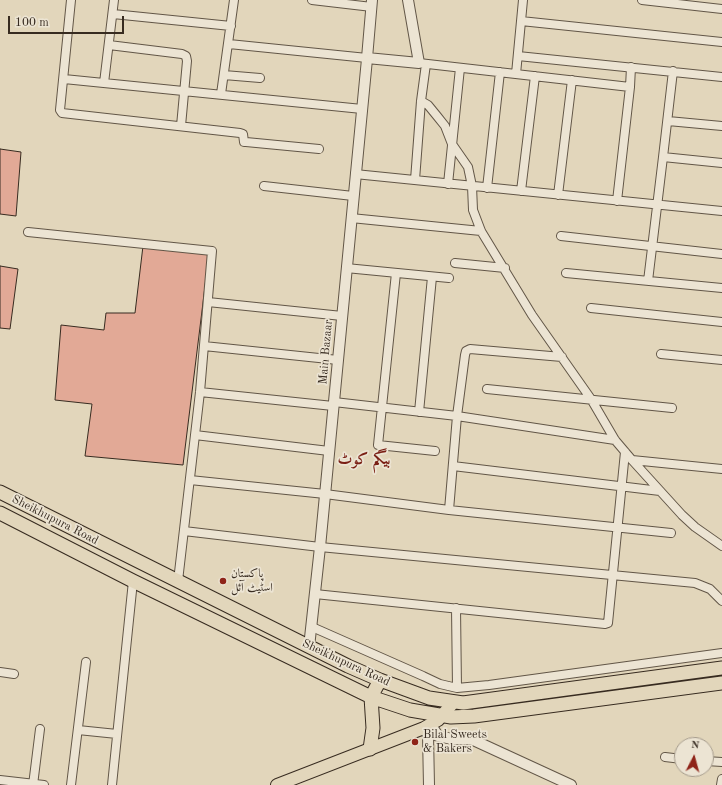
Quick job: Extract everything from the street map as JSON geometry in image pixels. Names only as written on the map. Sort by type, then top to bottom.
[{"type":"highway","name":"Sheikhupura Road","points":[[0,492],[309,647],[380,680],[416,694],[458,703],[722,668]]},
{"type":"highway","name":"Sheikhupura Road","points":[[0,514],[371,698],[410,710],[446,717],[474,716],[722,683]]},
{"type":"highway","points":[[370,749],[373,728],[371,698],[380,680]]},
{"type":"main road","points":[[300,785],[429,730],[446,717],[458,703]]},
{"type":"main road","points":[[277,785],[370,749],[429,730]]},
{"type":"street","points":[[71,0],[60,110],[62,113],[240,133],[243,134],[244,142],[319,149]]},
{"type":"street","points":[[104,83],[114,0]]},
{"type":"street","points":[[221,94],[234,0]]},
{"type":"street","points":[[312,0],[372,3]]},
{"type":"street","points":[[408,0],[423,63],[415,180]]},
{"type":"street","points":[[516,74],[523,0]]},
{"type":"street","points":[[642,0],[722,9]]},
{"type":"street","name":"Main Bazaar","points":[[309,647],[334,404],[372,3]]},
{"type":"street","points":[[113,14],[231,26]]},
{"type":"street","points":[[521,21],[722,42]]},
{"type":"street","points":[[228,44],[423,63],[630,87]]},
{"type":"street","points":[[109,45],[182,54],[186,56],[187,61],[181,126]]},
{"type":"street","points":[[518,56],[722,77]]},
{"type":"street","points":[[617,201],[631,67]]},
{"type":"street","points":[[448,184],[460,68]]},
{"type":"street","points":[[648,281],[673,71]]},
{"type":"street","points":[[487,188],[500,72]]},
{"type":"street","points":[[224,75],[260,78]]},
{"type":"street","points":[[521,191],[535,76]]},
{"type":"street","points":[[64,79],[362,109]]},
{"type":"street","points":[[558,195],[572,80]]},
{"type":"street","points":[[421,101],[428,105],[438,116],[445,126],[452,144],[468,167],[472,186],[473,210],[482,231],[532,315],[590,399],[615,440],[660,491],[695,527],[722,546]]},
{"type":"street","points":[[668,121],[722,126]]},
{"type":"street","points":[[663,158],[722,163]]},
{"type":"street","points":[[355,174],[722,211]]},
{"type":"street","points":[[264,186],[353,196]]},
{"type":"street","points":[[351,218],[482,231]]},
{"type":"street","points":[[28,232],[212,251],[200,392],[178,581]]},
{"type":"street","points":[[561,236],[722,254]]},
{"type":"street","points":[[455,263],[505,268]]},
{"type":"street","points":[[346,268],[449,278]]},
{"type":"street","points":[[396,273],[378,445],[435,451]]},
{"type":"street","points":[[566,273],[722,288]]},
{"type":"street","points":[[419,412],[432,277]]},
{"type":"street","points":[[208,302],[342,316]]},
{"type":"street","points":[[591,308],[722,322]]},
{"type":"street","points":[[204,346],[338,360]]},
{"type":"street","points":[[449,510],[457,416],[466,351],[470,349],[562,357]]},
{"type":"street","points":[[661,354],[722,360]]},
{"type":"street","points":[[487,389],[672,408]]},
{"type":"street","points":[[200,392],[382,407],[457,416],[615,440]]},
{"type":"street","points":[[195,435],[329,451]]},
{"type":"street","points":[[315,594],[605,624],[608,623],[625,452]]},
{"type":"street","points":[[632,460],[722,469]]},
{"type":"street","points":[[453,466],[660,491]]},
{"type":"street","points":[[190,480],[325,494],[449,510],[671,533]]},
{"type":"street","points":[[184,531],[320,547],[695,583],[710,589],[722,601]]},
{"type":"street","points":[[112,785],[133,581]]},
{"type":"street","points":[[456,608],[457,688]]},
{"type":"street","points":[[312,627],[440,684],[457,688],[489,685],[722,653]]},
{"type":"street","points":[[71,785],[86,662]]},
{"type":"street","points":[[0,672],[14,674]]},
{"type":"street","points":[[33,784],[40,729]]},
{"type":"street","points":[[78,730],[117,734]]},
{"type":"street","points":[[429,730],[429,785]]},
{"type":"street","points":[[429,730],[438,736],[471,739],[571,785]]},
{"type":"street","points":[[665,757],[674,758]]},
{"type":"street","points":[[721,785],[722,779]]},
{"type":"street","points":[[0,780],[44,785]]},
{"type":"building","points":[[0,149],[21,152],[16,216],[0,214]]},
{"type":"building","points":[[143,246],[209,254],[183,465],[85,456],[92,404],[55,400],[61,325],[104,330],[106,313],[135,313]]},
{"type":"building","points":[[0,266],[18,269],[10,329],[0,328]]},
{"type":"place","name":"پاکستان اسٹیٹ آئل","points":[[223,581]]},
{"type":"place","name":"Bilal Sweets & Bakers","points":[[415,742]]},
{"type":"district","name":"بیگم کوٹ","points":[[364,460]]}]
